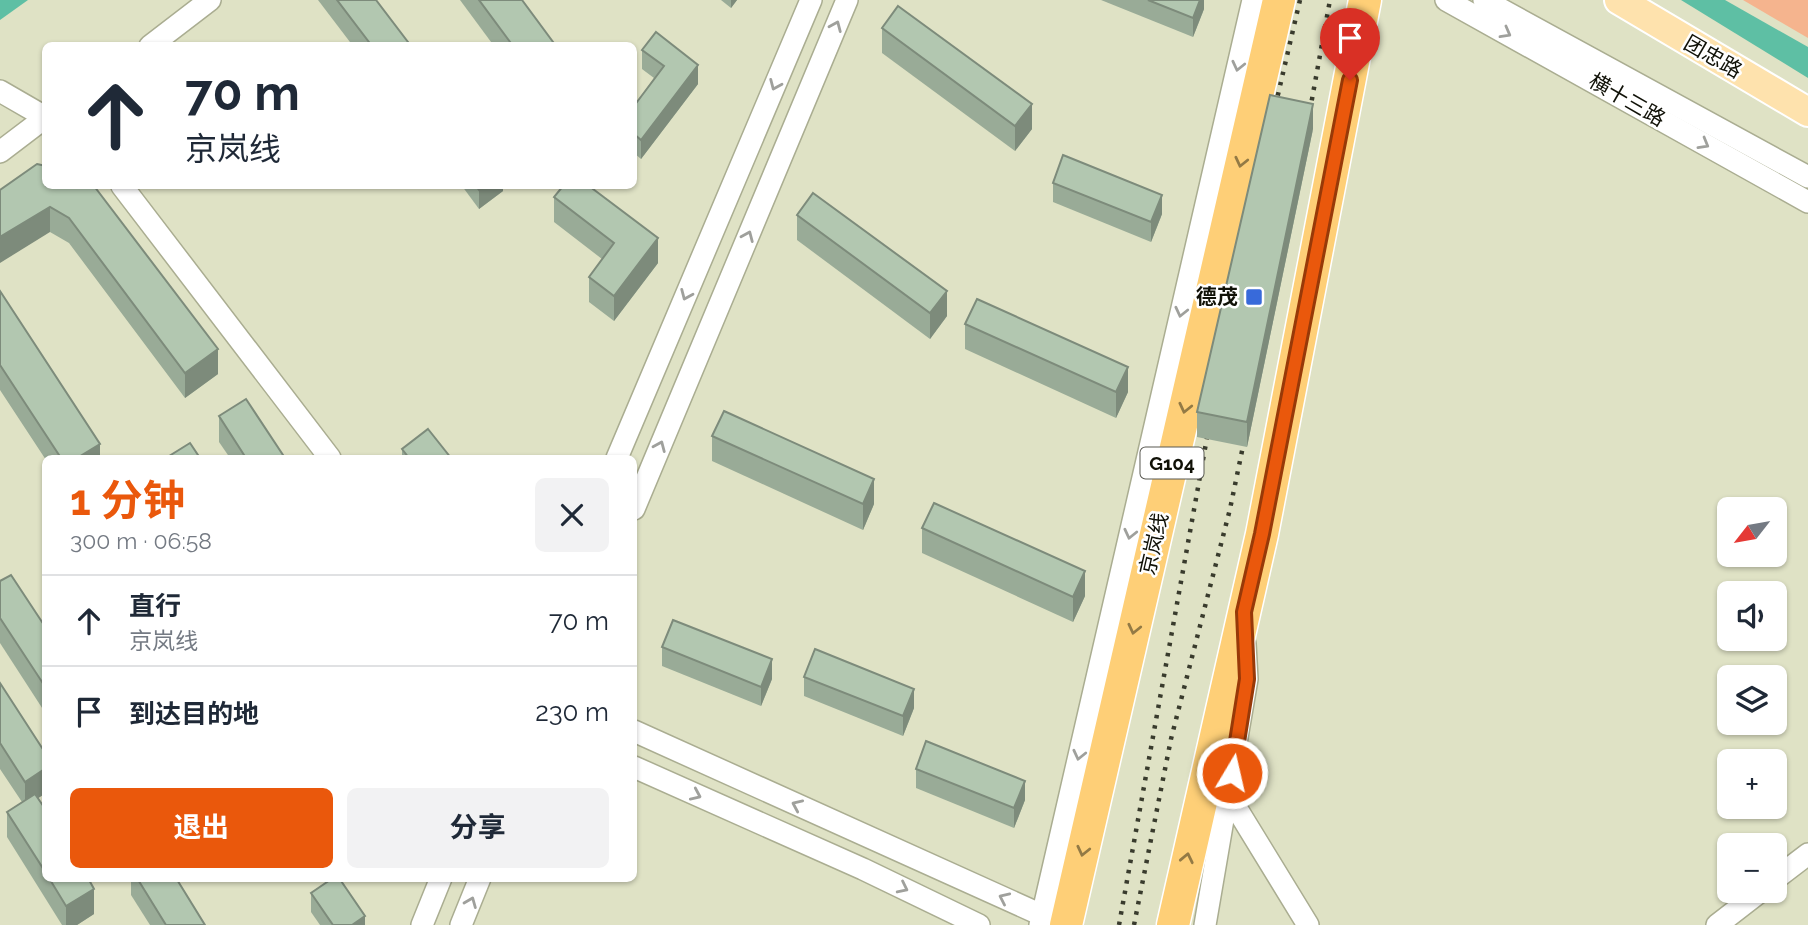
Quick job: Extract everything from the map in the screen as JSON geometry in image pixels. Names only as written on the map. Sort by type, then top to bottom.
[{"type":"highway","name":"京岚线","points":[[1056,923],[1279,0]]},
{"type":"highway","points":[[1173,925],[1262,534],[1365,0]]},
{"type":"main road","name":"团忠路","points":[[1619,0],[1808,112]]},
{"type":"street","points":[[155,42],[210,0]]},
{"type":"street","points":[[618,455],[811,0]]},
{"type":"street","points":[[637,502],[847,0]]},
{"type":"street","points":[[637,732],[1056,923],[1254,0]]},
{"type":"street","name":"横十三路","points":[[1446,0],[1808,202]]},
{"type":"street","name":"横十三路","points":[[1484,0],[1808,177]]},
{"type":"street","points":[[0,91],[42,115]]},
{"type":"street","points":[[0,152],[42,119]]},
{"type":"street","points":[[124,189],[328,455]]},
{"type":"street","points":[[1205,925],[1247,679],[1244,612]]},
{"type":"street","points":[[637,768],[863,869],[979,925]]},
{"type":"street","points":[[1229,796],[1308,925]]},
{"type":"street","points":[[1787,870],[1808,854]]},
{"type":"street","points":[[422,925],[439,882]]},
{"type":"street","points":[[461,925],[478,882]]},
{"type":"street","points":[[1717,925],[1745,903]]},
{"type":"shaded area","points":[[1743,0],[1808,0],[1808,38]]},
{"type":"water","points":[[0,0],[28,0],[0,20]]},
{"type":"water","points":[[1681,0],[1725,0],[1808,47],[1808,78]]},
{"type":"building","points":[[337,0],[376,0],[408,42],[369,42]]},
{"type":"building","points":[[479,0],[522,0],[553,42],[510,42]]},
{"type":"building","points":[[1148,0],[1200,0],[1193,18]]},
{"type":"building","points":[[898,6],[1032,104],[1015,126],[882,28]]},
{"type":"building","points":[[656,32],[698,65],[641,140],[637,137],[637,102],[664,66],[642,50]]},
{"type":"building","name":"德茂","points":[[1270,95],[1313,104],[1247,422],[1197,412]]},
{"type":"building","points":[[1063,155],[1162,195],[1151,222],[1053,183]]},
{"type":"building","points":[[37,164],[42,165],[42,189],[96,189],[218,349],[185,373],[69,218],[50,207],[0,237],[0,190]]},
{"type":"building","points":[[561,189],[593,189],[658,238],[614,296],[589,277],[614,243],[554,197]]},
{"type":"building","points":[[813,193],[947,291],[930,313],[797,215]]},
{"type":"building","points":[[0,291],[100,444],[82,455],[59,455],[0,365]]},
{"type":"building","points":[[977,299],[1128,367],[1116,392],[965,324]]},
{"type":"building","points":[[246,399],[283,455],[244,455],[219,416]]},
{"type":"building","points":[[724,411],[874,479],[863,504],[712,436]]},
{"type":"building","points":[[428,429],[449,455],[407,455],[402,449]]},
{"type":"building","points":[[190,443],[198,455],[171,455]]},
{"type":"building","points":[[934,503],[1085,571],[1073,597],[922,528]]},
{"type":"building","points":[[11,575],[42,622],[42,682],[0,618],[0,581]]},
{"type":"building","points":[[673,620],[772,659],[761,687],[662,647]]},
{"type":"building","points":[[815,649],[914,689],[903,716],[804,677]]},
{"type":"building","points":[[0,683],[42,748],[42,771],[25,782],[0,743]]},
{"type":"building","points":[[926,741],[1025,781],[1014,808],[916,769]]},
{"type":"building","points":[[35,794],[42,804],[42,867],[7,812]]},
{"type":"building","points":[[51,882],[90,882],[94,889],[66,906]]},
{"type":"building","points":[[139,882],[178,882],[205,925],[166,925]]},
{"type":"building","points":[[327,882],[342,882],[365,916],[352,925],[333,925],[311,893]]},
{"type":"railway","points":[[1273,116],[1300,0]]},
{"type":"railway","points":[[1308,121],[1330,0]]},
{"type":"railway","points":[[1119,925],[1210,421]]},
{"type":"railway","points":[[1134,925],[1171,739],[1230,509],[1247,427]]},
{"type":"place","name":"德茂","points":[[1254,297]]},
{"type":"route","points":[[1232,773],[1247,679],[1244,612],[1262,534],[1350,80]]}]
